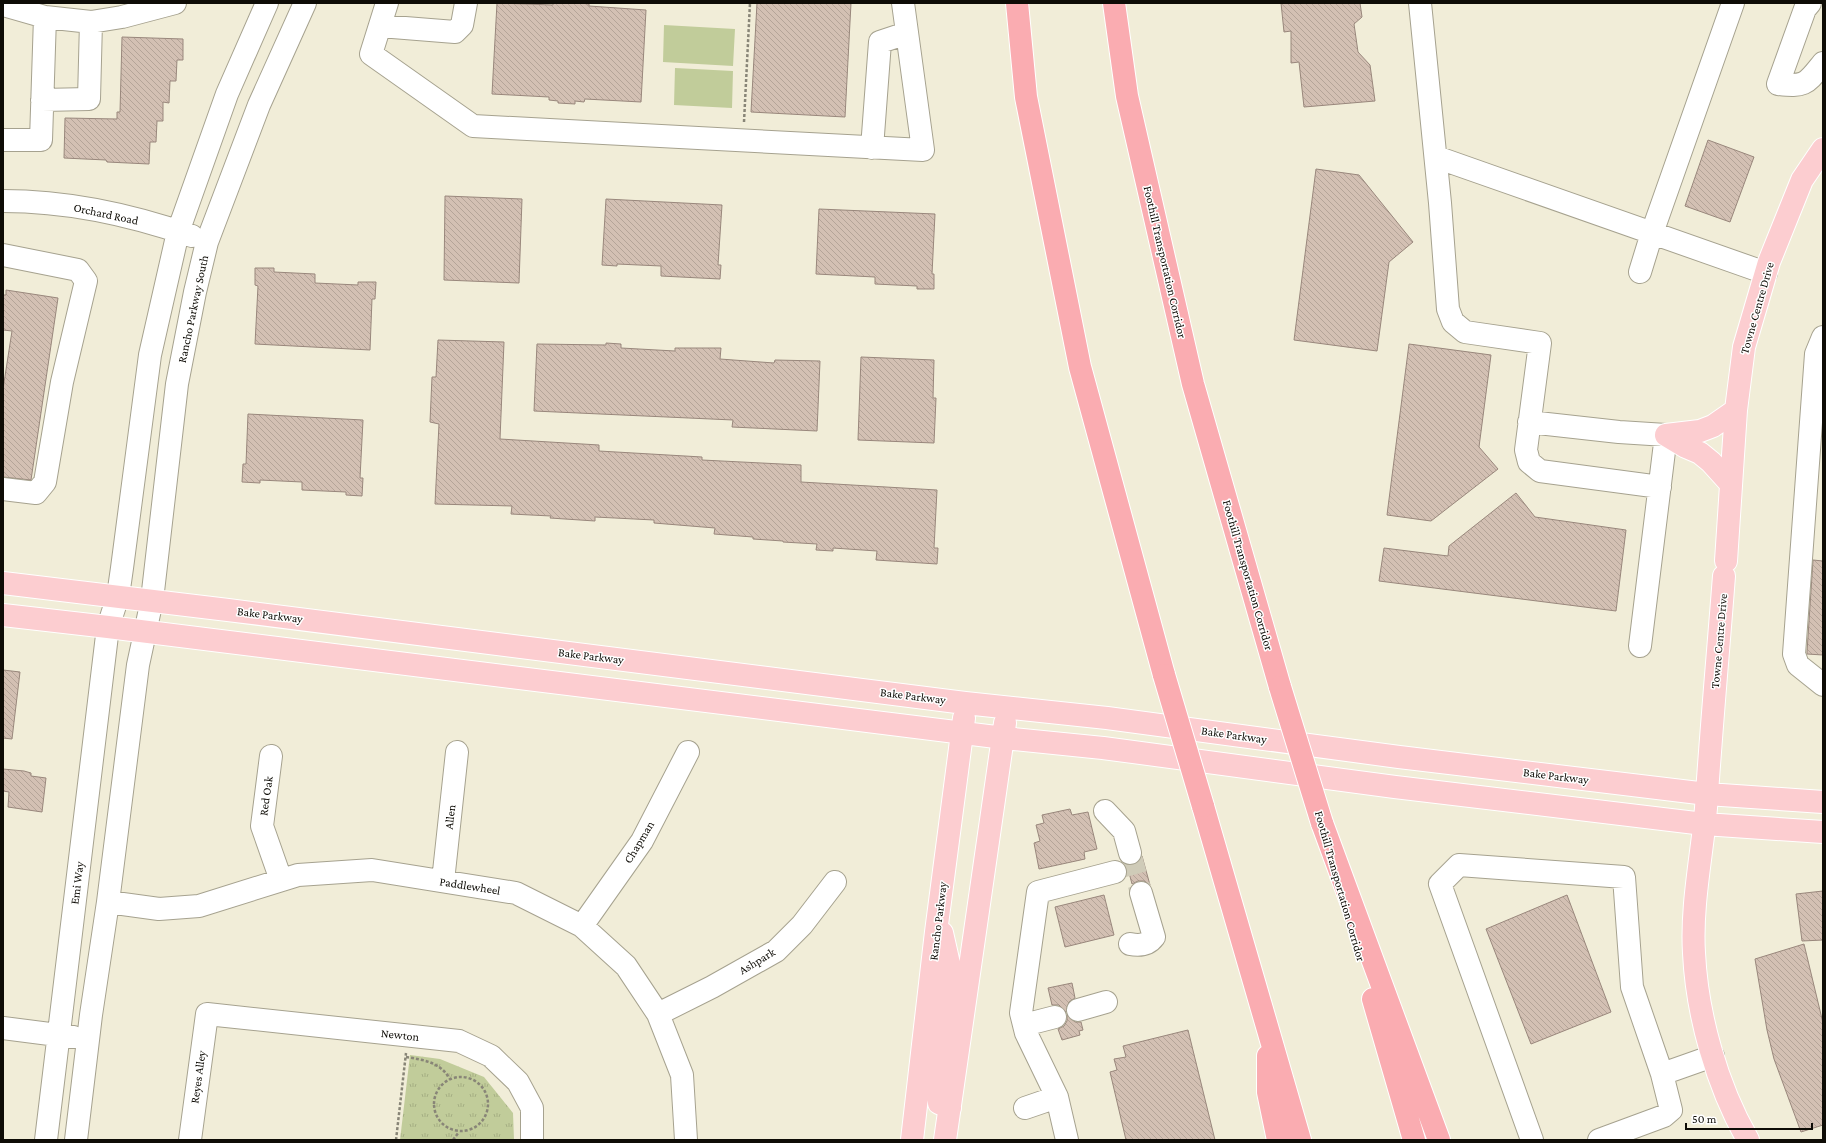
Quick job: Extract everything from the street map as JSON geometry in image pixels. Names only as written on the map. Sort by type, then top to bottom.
[{"type":"highway","points":[[1013,3],[1026,97],[1080,366],[1164,675],[1300,1140]]},
{"type":"highway","points":[[1017,3],[1026,97]]},
{"type":"highway","name":"Foothill Transportation Corridor","points":[[1114,3],[1127,96],[1193,384],[1280,687],[1322,823],[1414,1140]]},
{"type":"highway","points":[[1122,3],[1127,96]]},
{"type":"highway","points":[[1322,823],[1440,1140]]},
{"type":"highway","points":[[1267,1026],[1268,1092],[1278,1140]]},
{"type":"main road","name":"Towne Centre Drive","points":[[1748,1140],[1740,1127],[1713,1056],[1700,1003],[1694,952],[1696,902],[1707,794],[1736,410],[1744,347],[1766,273],[1802,180],[1823,149]]},
{"type":"main road","points":[[1666,435],[1700,431],[1713,426],[1736,410]]},
{"type":"main road","points":[[1666,435],[1686,447],[1700,453],[1711,462],[1730,483]]},
{"type":"main road","name":"Bake Parkway","points":[[3,583],[152,600],[965,703],[1107,718],[1399,757],[1707,794],[1823,802]]},
{"type":"main road","points":[[3,615],[962,733],[1103,748],[1395,787],[1704,824],[1823,832]]},
{"type":"main road","name":"Rancho Parkway","points":[[912,1140],[965,703]]},
{"type":"main road","points":[[945,1140],[1004,738],[1006,708]]},
{"type":"main road","points":[[938,916],[951,973],[937,1084],[939,1103],[950,1108]]},
{"type":"street","points":[[3,5],[45,17],[91,22],[122,17],[175,3]]},
{"type":"street","points":[[108,627],[118,596],[150,355],[178,232],[228,94],[266,3]]},
{"type":"street","name":"Rancho Parkway South","points":[[146,632],[152,600],[177,384],[207,242],[259,106],[305,3]]},
{"type":"street","points":[[387,3],[371,54],[473,126],[923,150],[903,3]]},
{"type":"street","points":[[380,26],[455,32],[462,25],[466,3]]},
{"type":"street","points":[[1420,3],[1436,157],[1448,309],[1453,322],[1465,332],[1540,343],[1526,450],[1529,462],[1540,471],[1660,487]]},
{"type":"street","points":[[1640,272],[1652,233],[1733,3]]},
{"type":"street","points":[[1810,3],[1805,9],[1778,84],[1797,86],[1809,80],[1823,63]]},
{"type":"street","points":[[3,140],[41,140],[45,17]]},
{"type":"street","points":[[42,100],[89,99],[91,22]]},
{"type":"street","points":[[872,148],[880,42],[907,34]]},
{"type":"street","points":[[228,94],[259,106]]},
{"type":"street","points":[[1436,157],[1766,273]]},
{"type":"street","name":"Orchard Road","points":[[3,201],[57,204],[116,215],[178,232],[207,242]]},
{"type":"street","points":[[3,255],[78,270],[86,281],[62,382],[45,482],[36,493],[3,489]]},
{"type":"street","points":[[1823,337],[1816,354],[1794,654],[1798,665],[1823,685]]},
{"type":"street","points":[[1529,422],[1619,432],[1666,435],[1640,646]]},
{"type":"street","name":"Emi Way","points":[[46,1140],[108,627]]},
{"type":"street","points":[[76,1140],[88,1039],[108,902],[130,718],[138,665],[146,632]]},
{"type":"street","name":"Allen","points":[[443,881],[457,752]]},
{"type":"street","name":"Chapman","points":[[582,926],[642,841],[688,752]]},
{"type":"street","name":"Red Oak","points":[[271,756],[262,826],[281,880]]},
{"type":"street","points":[[1105,811],[1124,831],[1130,853]]},
{"type":"street","points":[[1532,1140],[1440,884],[1459,865],[1624,877],[1632,986],[1662,1074],[1671,1110],[1664,1116],[1599,1140]]},
{"type":"street","name":"Paddlewheel","points":[[108,902],[159,909],[199,906],[298,875],[372,870],[516,893],[582,926],[626,966],[658,1014],[682,1075],[686,1140]]},
{"type":"street","points":[[1067,1140],[1057,1097],[1026,1033],[1021,1013],[1038,892],[1115,872]]},
{"type":"street","name":"Ashpark","points":[[658,1014],[712,988],[776,951],[802,925],[836,882]]},
{"type":"street","points":[[1130,944],[1145,944],[1151,942],[1154,937],[1141,893]]},
{"type":"street","points":[[1078,1010],[1106,1002]]},
{"type":"street","name":"Newton","points":[[207,1014],[459,1041],[491,1056],[518,1082],[532,1108],[532,1140]]},
{"type":"street","name":"Reyes Alley","points":[[190,1140],[207,1014]]},
{"type":"street","points":[[1024,1026],[1055,1017]]},
{"type":"street","points":[[3,1028],[88,1039]]},
{"type":"street","points":[[1662,1074],[1713,1056]]},
{"type":"street","points":[[1025,1108],[1057,1097]]},
{"type":"path","points":[[743,141],[750,3]]},
{"type":"path","points":[[396,1140],[408,1036]]},
{"type":"path","points":[[406,1058],[429,1061],[447,1072],[450,1079]]},
{"type":"path","points":[[460,1077],[469,1078],[477,1082],[484,1089],[488,1098],[486,1116],[480,1124],[473,1129],[460,1132],[448,1129],[441,1123],[433,1108],[437,1091],[442,1084],[450,1079],[460,1077]]},
{"type":"path","points":[[453,1140],[460,1132]]},
{"type":"green space","points":[[664,25],[735,29],[733,66],[663,62]]},
{"type":"green space","points":[[675,68],[733,71],[732,108],[674,105]]},
{"type":"green space","points":[[410,1055],[440,1059],[484,1077],[513,1113],[514,1140],[400,1140]]},
{"type":"building","points":[[497,3],[553,5],[553,3],[580,3],[589,4],[589,6],[646,10],[641,102],[585,99],[584,102],[575,101],[575,104],[558,103],[558,101],[549,100],[549,97],[492,94]]},
{"type":"building","points":[[757,3],[851,3],[845,117],[751,112]]},
{"type":"building","points":[[1281,3],[1360,3],[1362,17],[1354,24],[1358,52],[1370,65],[1375,101],[1304,107],[1299,62],[1291,63],[1291,31],[1284,32]]},
{"type":"building","points":[[122,37],[183,39],[183,60],[177,60],[176,81],[170,81],[169,103],[163,102],[163,121],[157,121],[156,142],[150,142],[149,164],[64,158],[65,118],[117,119],[117,112],[120,112]]},
{"type":"building","points":[[1708,140],[1754,157],[1730,222],[1685,206]]},
{"type":"building","points":[[1316,169],[1359,175],[1413,242],[1389,262],[1377,351],[1294,340]]},
{"type":"building","points":[[445,196],[522,199],[519,283],[444,280]]},
{"type":"building","points":[[606,199],[722,205],[718,265],[721,265],[720,279],[661,276],[661,266],[617,264],[617,266],[602,265]]},
{"type":"building","points":[[819,209],[935,214],[932,274],[934,274],[934,289],[917,289],[917,286],[875,284],[875,277],[816,274]]},
{"type":"building","points":[[255,268],[274,268],[274,272],[315,274],[315,283],[358,285],[358,282],[376,282],[375,299],[372,299],[370,350],[255,344],[258,286],[255,285]]},
{"type":"building","points":[[6,290],[58,298],[31,480],[3,477],[3,389],[12,331],[3,330],[3,295],[6,295]]},
{"type":"building","points":[[438,340],[504,342],[500,439],[599,445],[599,451],[702,457],[702,460],[801,465],[801,482],[937,490],[934,548],[938,548],[937,564],[876,560],[877,551],[833,548],[833,551],[816,550],[817,544],[783,542],[753,539],[753,537],[714,534],[715,528],[654,523],[654,520],[595,517],[595,521],[550,518],[551,516],[511,514],[512,506],[435,504],[439,424],[430,422],[432,377],[436,377]]},
{"type":"building","points":[[606,343],[621,344],[621,348],[675,351],[675,348],[721,348],[720,359],[774,363],[775,360],[820,361],[817,431],[732,427],[733,420],[534,411],[537,344],[606,345]]},
{"type":"building","points":[[1409,344],[1491,355],[1479,447],[1498,469],[1431,521],[1387,515]]},
{"type":"building","points":[[861,357],[934,360],[933,398],[936,398],[934,443],[858,440]]},
{"type":"building","points":[[248,414],[363,420],[360,478],[363,478],[362,496],[346,495],[346,492],[302,490],[302,482],[260,480],[260,483],[242,482],[243,464],[246,464]]},
{"type":"building","points":[[1516,493],[1535,517],[1626,530],[1616,611],[1379,581],[1384,548],[1448,556],[1449,546]]},
{"type":"building","points":[[1813,560],[1823,561],[1823,655],[1807,654]]},
{"type":"building","points":[[3,670],[20,672],[12,739],[3,738]]},
{"type":"building","points":[[3,769],[24,771],[31,773],[31,776],[46,778],[42,812],[8,807],[9,792],[3,791]]},
{"type":"building","points":[[1070,809],[1072,815],[1088,812],[1097,849],[1084,852],[1085,859],[1039,869],[1034,843],[1040,841],[1036,825],[1044,823],[1042,815]]},
{"type":"building","points":[[1142,856],[1150,885],[1144,881],[1138,881],[1132,884],[1127,865],[1134,865]]},
{"type":"building","points":[[1823,891],[1823,940],[1802,941],[1796,894]]},
{"type":"building","points":[[1104,895],[1114,935],[1065,947],[1055,907]]},
{"type":"building","points":[[1567,895],[1611,1012],[1531,1044],[1486,929]]},
{"type":"building","points":[[1804,944],[1823,1023],[1823,1125],[1801,1132],[1774,1059],[1767,1030],[1755,959]]},
{"type":"building","points":[[1072,983],[1075,998],[1069,1002],[1066,1012],[1059,1005],[1052,1005],[1048,988]]},
{"type":"building","points":[[1067,1015],[1075,1022],[1081,1022],[1083,1030],[1079,1031],[1080,1035],[1062,1040],[1058,1029],[1064,1026],[1067,1021]]},
{"type":"building","points":[[1188,1030],[1215,1140],[1126,1140],[1110,1072],[1117,1070],[1114,1059],[1126,1057],[1123,1046]]},
{"type":"tunnel","points":[[1130,853],[1141,893]]}]
